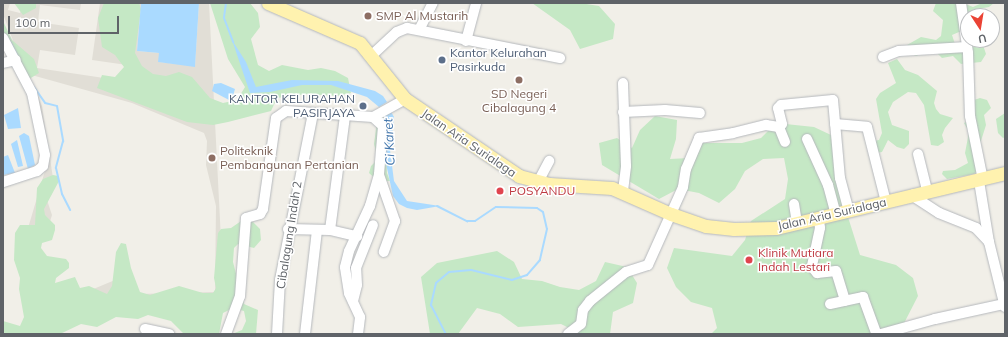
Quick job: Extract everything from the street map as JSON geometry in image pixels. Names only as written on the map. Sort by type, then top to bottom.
[{"type":"main road","name":"Jalan Aria Surialaga","points":[[268,3],[288,7],[360,43],[405,99],[513,172],[538,182],[603,186],[623,191],[671,214],[706,226],[734,229],[776,228],[849,212],[914,194],[981,180],[1005,173]]},
{"type":"street","points":[[419,30],[433,3]]},
{"type":"street","points":[[466,41],[476,3]]},
{"type":"street","points":[[371,56],[402,29],[419,30],[466,41],[560,58]]},
{"type":"street","points":[[3,182],[37,170],[43,166],[45,155],[32,93],[4,39]]},
{"type":"street","points":[[830,304],[863,297],[878,333],[935,319],[1005,306],[989,242],[981,180],[970,116],[967,48],[899,51],[883,57]]},
{"type":"street","points":[[3,63],[16,60]]},
{"type":"street","points":[[623,83],[626,166],[623,191]]},
{"type":"street","points":[[226,334],[240,296],[246,218],[260,214],[263,209],[276,118],[286,111],[345,116],[377,116],[405,99]]},
{"type":"street","points":[[779,127],[782,124],[778,108],[781,105],[831,99],[834,102],[840,178],[849,212]]},
{"type":"street","points":[[623,112],[665,110],[700,113]]},
{"type":"street","name":"Cibalagung Indah 2","points":[[278,334],[280,280],[288,229],[313,114]]},
{"type":"street","points":[[330,230],[345,116]]},
{"type":"street","points":[[358,334],[360,317],[347,287],[345,267],[370,206],[378,174],[383,126],[377,116]]},
{"type":"street","points":[[835,124],[867,127],[886,202]]},
{"type":"street","points":[[568,334],[581,324],[583,310],[590,301],[626,272],[648,265],[666,221],[671,214],[684,186],[686,169],[697,138],[733,133],[766,125],[779,127]]},
{"type":"street","points":[[779,127],[785,142]]},
{"type":"street","points":[[807,139],[828,185],[836,215]]},
{"type":"street","points":[[918,154],[927,191]]},
{"type":"street","points":[[538,182],[549,161]]},
{"type":"street","points":[[378,174],[395,221],[384,252]]},
{"type":"street","points":[[914,194],[916,198],[939,213],[976,228],[989,242]]},
{"type":"street","points":[[794,204],[797,224]]},
{"type":"street","points":[[819,219],[820,228],[812,267],[817,273],[836,271],[845,301]]},
{"type":"street","points":[[353,301],[356,285],[356,268],[373,225]]},
{"type":"street","points":[[288,229],[330,230],[357,236]]},
{"type":"street","points":[[305,334],[317,230]]},
{"type":"street","points":[[145,329],[169,334]]},
{"type":"shaded area","name":"Politeknik Pembangunan Pertanian","points":[[3,3],[10,3],[8,10],[20,13],[23,3],[81,3],[80,10],[40,5],[38,22],[79,28],[75,55],[40,50],[37,68],[124,81],[127,65],[92,60],[100,3],[141,3],[137,51],[159,53],[159,62],[195,66],[199,3],[209,3],[224,299],[36,306],[23,245],[47,164],[26,75],[3,14]],"holes":[[[28,74],[132,103],[204,133],[207,141],[206,165],[216,206],[215,292],[139,294],[115,280],[79,295],[45,289],[36,240],[47,231],[52,215],[45,194],[53,178],[42,106]]]},
{"type":"green space","points":[[14,3],[36,3],[36,8],[23,15]]},
{"type":"green space","points":[[104,3],[139,3],[141,9],[135,53],[142,66],[153,74],[166,76],[179,72],[192,77],[210,98],[223,103],[237,100],[245,87],[228,59],[210,3],[250,3],[258,13],[260,27],[251,39],[258,65],[269,71],[282,65],[308,70],[321,68],[335,71],[348,78],[351,93],[337,96],[306,94],[277,98],[271,111],[213,125],[187,122],[97,88],[102,75],[115,77],[124,67],[115,55],[102,47],[98,18]]},
{"type":"green space","points":[[532,3],[580,3],[599,6],[615,24],[613,39],[580,49],[570,30]]},
{"type":"green space","points":[[936,3],[963,3],[973,7],[982,3],[994,3],[989,7],[983,8],[960,8],[960,32],[952,35],[956,47],[968,50],[970,48],[984,48],[986,54],[981,62],[961,64],[953,56],[942,58],[937,53],[923,53],[916,56],[909,53],[907,45],[921,37],[936,40],[941,36],[943,20],[933,11]]},
{"type":"green space","points":[[3,21],[12,40],[34,59],[39,73],[26,81],[3,37]]},
{"type":"green space","points":[[897,59],[905,70],[918,75],[937,91],[934,103],[936,109],[940,114],[953,118],[945,128],[942,135],[944,142],[938,146],[931,145],[924,105],[916,93],[908,92],[893,102],[888,112],[892,125],[909,131],[909,144],[904,149],[897,147],[888,140],[882,152],[876,153],[873,141],[879,140],[882,133],[876,99],[880,93],[896,83],[888,63]]},
{"type":"green space","points":[[980,98],[987,100],[991,108],[984,115],[986,125],[980,144],[977,171],[974,174],[947,179],[942,174],[943,171],[955,170],[968,163],[965,153],[969,132],[964,123],[976,117],[973,110],[974,100]]},
{"type":"green space","points":[[1005,113],[1005,137],[1003,138],[998,133],[996,119]]},
{"type":"green space","points":[[655,116],[677,120],[676,139],[670,159],[689,158],[702,143],[742,143],[761,138],[776,123],[814,127],[831,135],[848,217],[860,255],[896,265],[913,278],[918,296],[899,333],[711,334],[717,328],[712,308],[691,302],[676,287],[667,268],[674,248],[732,256],[745,240],[751,221],[785,199],[788,179],[784,158],[763,159],[745,171],[735,189],[719,203],[699,193],[678,189],[659,199],[602,165],[599,143],[617,138],[632,148],[640,130]]},
{"type":"green space","points":[[384,117],[387,173],[390,181],[378,181],[369,173],[371,166],[378,159],[374,144],[377,121]]},
{"type":"green space","points":[[53,175],[58,176],[59,181],[44,209],[45,215],[55,225],[55,230],[52,240],[42,243],[41,248],[47,256],[66,259],[69,263],[69,268],[56,278],[55,283],[75,277],[80,288],[89,286],[107,294],[112,286],[116,252],[121,243],[126,244],[131,268],[140,292],[150,295],[179,286],[203,293],[213,293],[216,288],[214,278],[218,233],[221,229],[231,228],[244,219],[253,222],[260,229],[261,240],[254,248],[238,244],[234,248],[233,262],[244,304],[258,310],[256,334],[232,334],[242,330],[246,321],[244,311],[233,308],[223,313],[219,334],[184,334],[171,321],[148,315],[138,319],[116,317],[97,327],[81,324],[60,334],[3,334],[3,321],[20,326],[24,317],[19,289],[20,278],[14,260],[15,233],[20,225],[35,225],[37,188],[43,179]]},
{"type":"green space","points":[[497,251],[514,262],[522,279],[542,281],[560,287],[579,290],[596,281],[605,262],[627,267],[637,283],[633,303],[613,312],[610,334],[581,334],[561,324],[518,327],[500,314],[477,308],[458,334],[430,334],[421,277],[437,263]]},
{"type":"water","points":[[141,3],[199,3],[195,67],[158,62],[159,53],[137,51]]},
{"type":"water","points":[[232,40],[246,62],[256,87],[292,80],[338,81],[375,91],[383,96],[387,102],[379,107],[367,97],[331,85],[302,85],[270,92],[250,93]]},
{"type":"water","points":[[221,83],[235,89],[232,99],[229,100],[212,91],[214,84]]},
{"type":"water","points":[[18,108],[21,128],[8,129],[4,115]]},
{"type":"water","points":[[390,110],[394,117],[390,150],[394,181],[407,201],[440,206],[417,210],[407,208],[399,204],[393,196],[384,154],[387,127],[384,114]]},
{"type":"water","points":[[24,133],[29,136],[35,165],[28,169],[19,136]]},
{"type":"water","points":[[17,140],[23,166],[18,167],[11,144]]},
{"type":"water","points":[[8,155],[15,173],[3,175],[3,157]]},
{"type":"waterway","name":"Ci Karet","points":[[226,3],[224,18],[233,42]]},
{"type":"waterway","points":[[10,42],[18,57]]},
{"type":"waterway","points":[[34,87],[45,103],[57,106],[63,141],[56,168],[62,194],[70,210]]},
{"type":"waterway","name":"Ci Karet","points":[[437,206],[467,221],[475,221],[496,207],[537,208],[543,212],[547,229],[540,260],[527,275],[512,280],[471,270],[449,272],[436,283],[431,305],[446,334]]},
{"type":"place","name":"SMP Al Mustarih","points":[[368,16]]},
{"type":"place","name":"Kantor Kelurahan Pasirkuda","points":[[442,60]]},
{"type":"place","name":"SD Negeri Cibalagung 4","points":[[519,80]]},
{"type":"place","name":"KANTOR KELURAHAN PASIRJAYA","points":[[363,106]]},
{"type":"place","name":"Politeknik Pembangunan Pertanian","points":[[212,158]]},
{"type":"place","name":"POSYANDU","points":[[500,191]]},
{"type":"place","name":"Klinik Mutiara Indah Lestari","points":[[749,260]]}]
